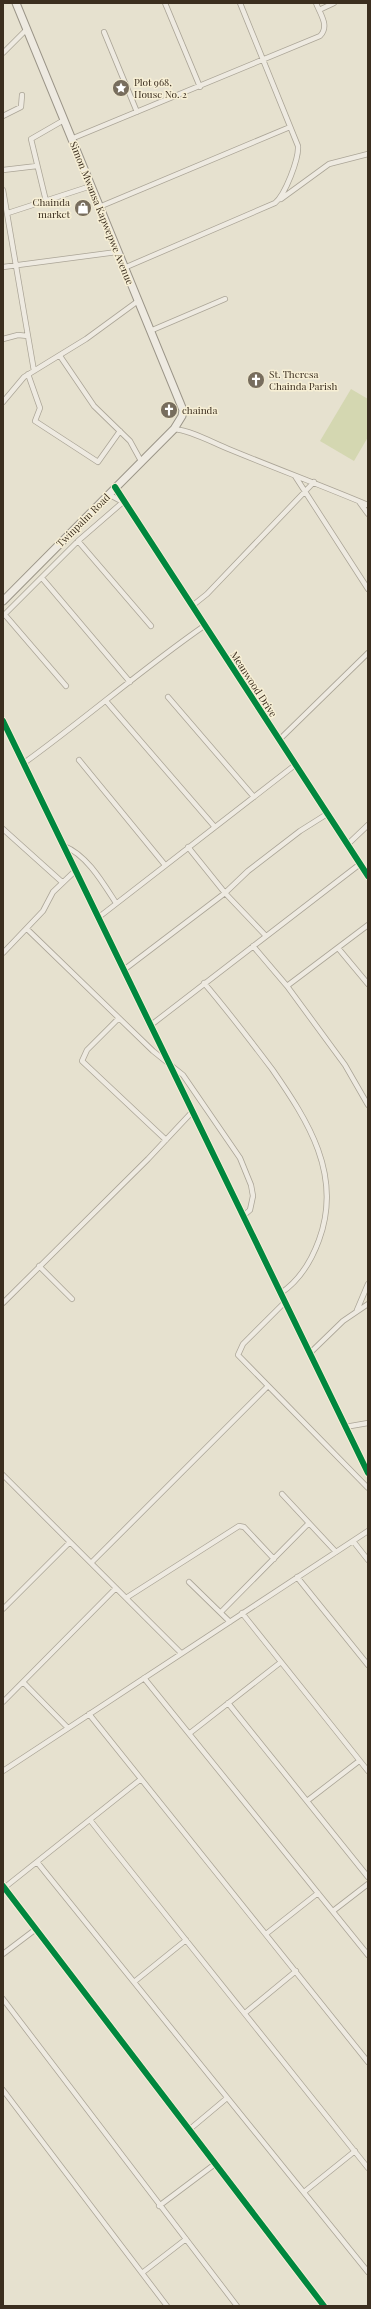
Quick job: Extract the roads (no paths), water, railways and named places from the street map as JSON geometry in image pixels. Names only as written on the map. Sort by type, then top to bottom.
[{"type":"main road","name":"Simon Mwansa Kapwepwe Avenue","points":[[16,3],[117,252],[182,405],[182,416],[179,422]]},
{"type":"main road","name":"Twinpalm Road","points":[[3,601],[174,429],[179,422]]},
{"type":"street","points":[[165,3],[200,87]]},
{"type":"street","points":[[240,3],[298,146],[298,154],[282,195],[275,203]]},
{"type":"street","points":[[72,139],[320,36],[325,29],[316,3]]},
{"type":"street","points":[[319,10],[334,3]]},
{"type":"street","points":[[3,53],[27,29]]},
{"type":"street","points":[[104,32],[138,112]]},
{"type":"street","points":[[3,116],[21,107],[22,95]]},
{"type":"street","points":[[46,201],[32,138],[64,120]]},
{"type":"street","points":[[99,207],[290,127]]},
{"type":"street","points":[[124,268],[275,203],[329,164],[368,154]]},
{"type":"street","points":[[3,170],[37,166]]},
{"type":"street","points":[[8,214],[90,186]]},
{"type":"street","points":[[3,191],[17,265],[34,371]]},
{"type":"street","points":[[3,267],[117,252]]},
{"type":"street","points":[[150,331],[225,299]]},
{"type":"street","points":[[3,402],[28,374],[60,356],[138,301]]},
{"type":"street","points":[[3,339],[18,335],[28,336]]},
{"type":"street","points":[[60,356],[94,406],[130,441],[141,461]]},
{"type":"street","points":[[28,374],[40,408],[35,421],[96,461],[98,462],[120,431]]},
{"type":"street","points":[[174,429],[194,434],[368,505]]},
{"type":"street","points":[[295,476],[368,589]]},
{"type":"street","points":[[192,606],[207,594],[314,482]]},
{"type":"street","name":"Meanwood Drive","points":[[115,487],[123,502],[368,876]]},
{"type":"street","points":[[66,686],[4,616],[78,541],[123,502],[108,494]]},
{"type":"street","points":[[359,501],[368,514]]},
{"type":"street","points":[[78,541],[151,626]]},
{"type":"street","points":[[42,578],[130,682]]},
{"type":"street","points":[[24,763],[106,701],[152,662],[204,626]]},
{"type":"street","points":[[279,740],[368,653]]},
{"type":"street","points":[[168,697],[254,797]]},
{"type":"street","points":[[106,701],[214,826]]},
{"type":"street","points":[[3,720],[368,1473]]},
{"type":"street","points":[[79,760],[165,865]]},
{"type":"street","points":[[99,917],[214,826],[295,765]]},
{"type":"street","points":[[125,969],[225,893],[248,871],[300,832],[327,814]]},
{"type":"street","points":[[348,845],[368,825]]},
{"type":"street","points":[[3,829],[62,882]]},
{"type":"street","points":[[64,846],[73,849],[82,857],[116,903]]},
{"type":"street","points":[[188,847],[225,893],[266,936]]},
{"type":"street","points":[[151,1025],[360,864]]},
{"type":"street","points":[[3,953],[43,911],[49,899],[62,882],[76,870]]},
{"type":"street","points":[[287,986],[368,925]]},
{"type":"street","points":[[27,929],[119,1018],[183,1075],[233,1146],[246,1170],[253,1196],[250,1210],[243,1216]]},
{"type":"street","points":[[253,946],[287,986],[345,1065],[368,1105]]},
{"type":"street","points":[[338,948],[368,984]]},
{"type":"street","points":[[204,984],[246,1034],[299,1109],[317,1142],[324,1168],[327,1196],[323,1228],[314,1254],[304,1271],[291,1286],[280,1293]]},
{"type":"street","points":[[119,1018],[87,1050],[82,1061],[166,1140]]},
{"type":"street","points":[[3,1303],[166,1140],[192,1111]]},
{"type":"street","points":[[39,1266],[72,1299]]},
{"type":"street","points":[[357,1310],[368,1284]]},
{"type":"street","points":[[285,1302],[238,1351],[240,1358],[368,1488]]},
{"type":"street","points":[[310,1353],[357,1310],[368,1304]]},
{"type":"street","points":[[91,1563],[268,1386]]},
{"type":"street","points":[[345,1426],[368,1423]]},
{"type":"street","points":[[3,1475],[181,1653]]},
{"type":"street","points":[[282,1494],[336,1552]]},
{"type":"street","points":[[221,1612],[309,1523]]},
{"type":"street","points":[[126,1598],[239,1526],[244,1527],[274,1559]]},
{"type":"street","points":[[3,1771],[368,1531]]},
{"type":"street","points":[[353,1540],[368,1560]]},
{"type":"street","points":[[3,1609],[70,1542]]},
{"type":"street","points":[[297,1578],[368,1665]]},
{"type":"street","points":[[188,1582],[230,1622]]},
{"type":"street","points":[[3,1702],[116,1588]]},
{"type":"street","points":[[242,1613],[368,1771]]},
{"type":"street","points":[[190,1733],[281,1662]]},
{"type":"street","points":[[144,1678],[368,1955]]},
{"type":"street","points":[[23,1682],[68,1728]]},
{"type":"street","points":[[228,1703],[368,1877]]},
{"type":"street","points":[[89,1714],[368,2062]]},
{"type":"street","points":[[307,1801],[359,1761]]},
{"type":"street","points":[[140,1779],[4,1887],[324,2306]]},
{"type":"street","points":[[90,1820],[368,2168]]},
{"type":"street","points":[[37,1862],[368,2272]]},
{"type":"street","points":[[333,1911],[368,1884]]},
{"type":"street","points":[[266,1934],[318,1893]]},
{"type":"street","points":[[3,1954],[36,1929]]},
{"type":"street","points":[[134,1982],[186,1940]]},
{"type":"street","points":[[245,2013],[296,1971]]},
{"type":"street","points":[[3,1999],[237,2306]]},
{"type":"street","points":[[3,2090],[167,2306]]},
{"type":"street","points":[[190,2130],[227,2098]]},
{"type":"street","points":[[304,2192],[355,2151]]},
{"type":"street","points":[[160,2206],[215,2164]]},
{"type":"street","points":[[142,2273],[186,2239]]},
{"type":"place","name":"Plot 968, House No. 2","points":[[121,88]]},
{"type":"place","name":"Chainda market","points":[[83,208]]},
{"type":"place","name":"St. Theresa Chainda Parish","points":[[256,380]]},
{"type":"place","name":"chainda","points":[[169,410]]}]
